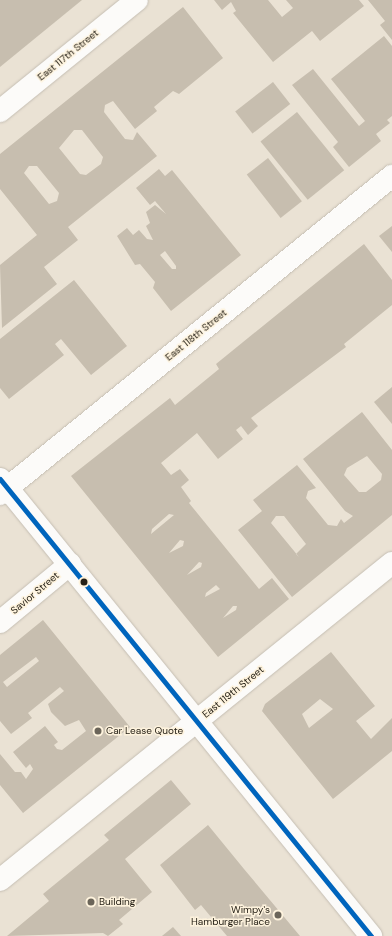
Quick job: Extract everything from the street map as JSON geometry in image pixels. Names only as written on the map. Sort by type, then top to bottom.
[{"type":"street","name":"East 117th Street","points":[[0,110],[136,0]]},
{"type":"street","name":"East 118th Street","points":[[2,487],[392,176]]},
{"type":"street","points":[[2,487],[70,564],[196,722],[371,936]]},
{"type":"street","name":"East 119th Street","points":[[0,880],[392,563]]},
{"type":"street","name":"Savior Street","points":[[0,622],[70,564]]},
{"type":"building","points":[[0,0],[82,0],[0,67]]},
{"type":"building","points":[[214,0],[268,0],[282,17],[293,8],[286,0],[359,0],[364,6],[320,41],[312,31],[273,62],[233,13],[236,11],[231,2],[222,10]]},
{"type":"building","points":[[368,0],[392,0],[392,40],[380,25],[385,21]]},
{"type":"building","points":[[183,7],[223,58],[179,94],[173,91],[154,107],[157,111],[135,129],[113,101],[105,105],[104,112],[125,139],[133,140],[137,132],[157,156],[68,227],[78,240],[44,267],[57,284],[2,328],[0,265],[37,235],[0,189],[0,154]],"holes":[[[74,130],[82,130],[103,157],[101,164],[86,175],[80,174],[59,148]],[[29,166],[37,166],[59,193],[57,201],[49,204],[24,173]]]},
{"type":"building","points":[[384,36],[392,46],[392,116],[387,120],[390,123],[376,134],[381,141],[349,167],[333,147],[338,142],[292,85],[313,69],[359,126],[365,121],[331,79]]},
{"type":"building","points":[[273,82],[290,104],[252,134],[235,112]]},
{"type":"building","points":[[297,112],[344,170],[308,200],[260,142]]},
{"type":"building","points":[[268,158],[302,201],[281,218],[247,175]]},
{"type":"building","points":[[159,169],[165,176],[172,170],[241,255],[171,311],[153,288],[155,282],[140,264],[135,265],[117,236],[127,228],[133,235],[139,230],[147,239],[153,240],[146,226],[150,223],[146,212],[155,205],[166,214],[155,201],[150,205],[136,188]],"holes":[[[165,251],[176,266],[176,269],[172,269],[160,255]]]},
{"type":"building","points":[[392,226],[392,252],[379,236]]},
{"type":"building","points":[[364,244],[392,280],[392,305],[344,344],[346,347],[251,418],[258,426],[248,435],[241,426],[236,430],[243,439],[218,459],[197,433],[161,463],[171,475],[180,469],[189,480],[181,487],[191,501],[189,503],[259,589],[272,578],[289,599],[218,657],[71,476],[170,398],[175,405],[219,369],[216,364]],"holes":[[[169,514],[174,515],[151,534],[152,529]],[[180,540],[184,541],[183,546],[169,553]],[[199,562],[202,563],[201,567],[187,575]],[[216,585],[220,589],[205,597],[206,593]],[[233,606],[237,606],[236,610],[223,618]]]},
{"type":"building","points":[[74,280],[127,346],[91,375],[61,339],[55,344],[64,355],[9,399],[0,388],[0,339]]},
{"type":"building","points":[[392,387],[392,424],[374,402]]},
{"type":"building","points":[[362,412],[392,450],[392,515],[292,597],[238,530],[262,511],[253,500],[297,465],[316,488],[308,491],[306,498],[328,525],[337,526],[341,519],[344,523],[353,516],[345,511],[303,459]],"holes":[[[367,456],[382,474],[381,480],[366,492],[359,492],[344,475],[347,468]],[[276,516],[284,516],[306,544],[296,554],[271,523]]]},
{"type":"building","points":[[43,620],[130,727],[23,813],[0,785],[0,754],[15,772],[21,772],[26,779],[33,769],[30,764],[26,768],[13,752],[45,726],[58,742],[54,745],[57,749],[62,750],[86,731],[79,720],[65,726],[51,712],[48,704],[64,691],[60,687],[28,713],[32,718],[11,734],[0,721],[0,655]],"holes":[[[36,657],[39,661],[7,687],[3,682]]]},
{"type":"building","points":[[331,652],[375,706],[356,721],[371,739],[392,718],[392,751],[333,799],[262,711],[265,704]],"holes":[[[320,699],[333,709],[309,728],[302,714]]]},
{"type":"building","points":[[171,780],[191,804],[125,859],[152,892],[119,920],[123,924],[108,936],[103,933],[7,936],[49,901],[43,894],[109,840],[104,835]]},
{"type":"building","points":[[208,825],[300,936],[227,936],[201,905],[195,910],[160,865]]},
{"type":"building","points":[[173,927],[181,936],[162,936]]},
{"type":"transit line","points":[[0,479],[371,936]]},
{"type":"place","name":"Car Lease Quote","points":[[98,731]]},
{"type":"place","name":"Building","points":[[91,902]]},
{"type":"place","name":"Wimpy's Hamburger Place","points":[[278,915]]}]
